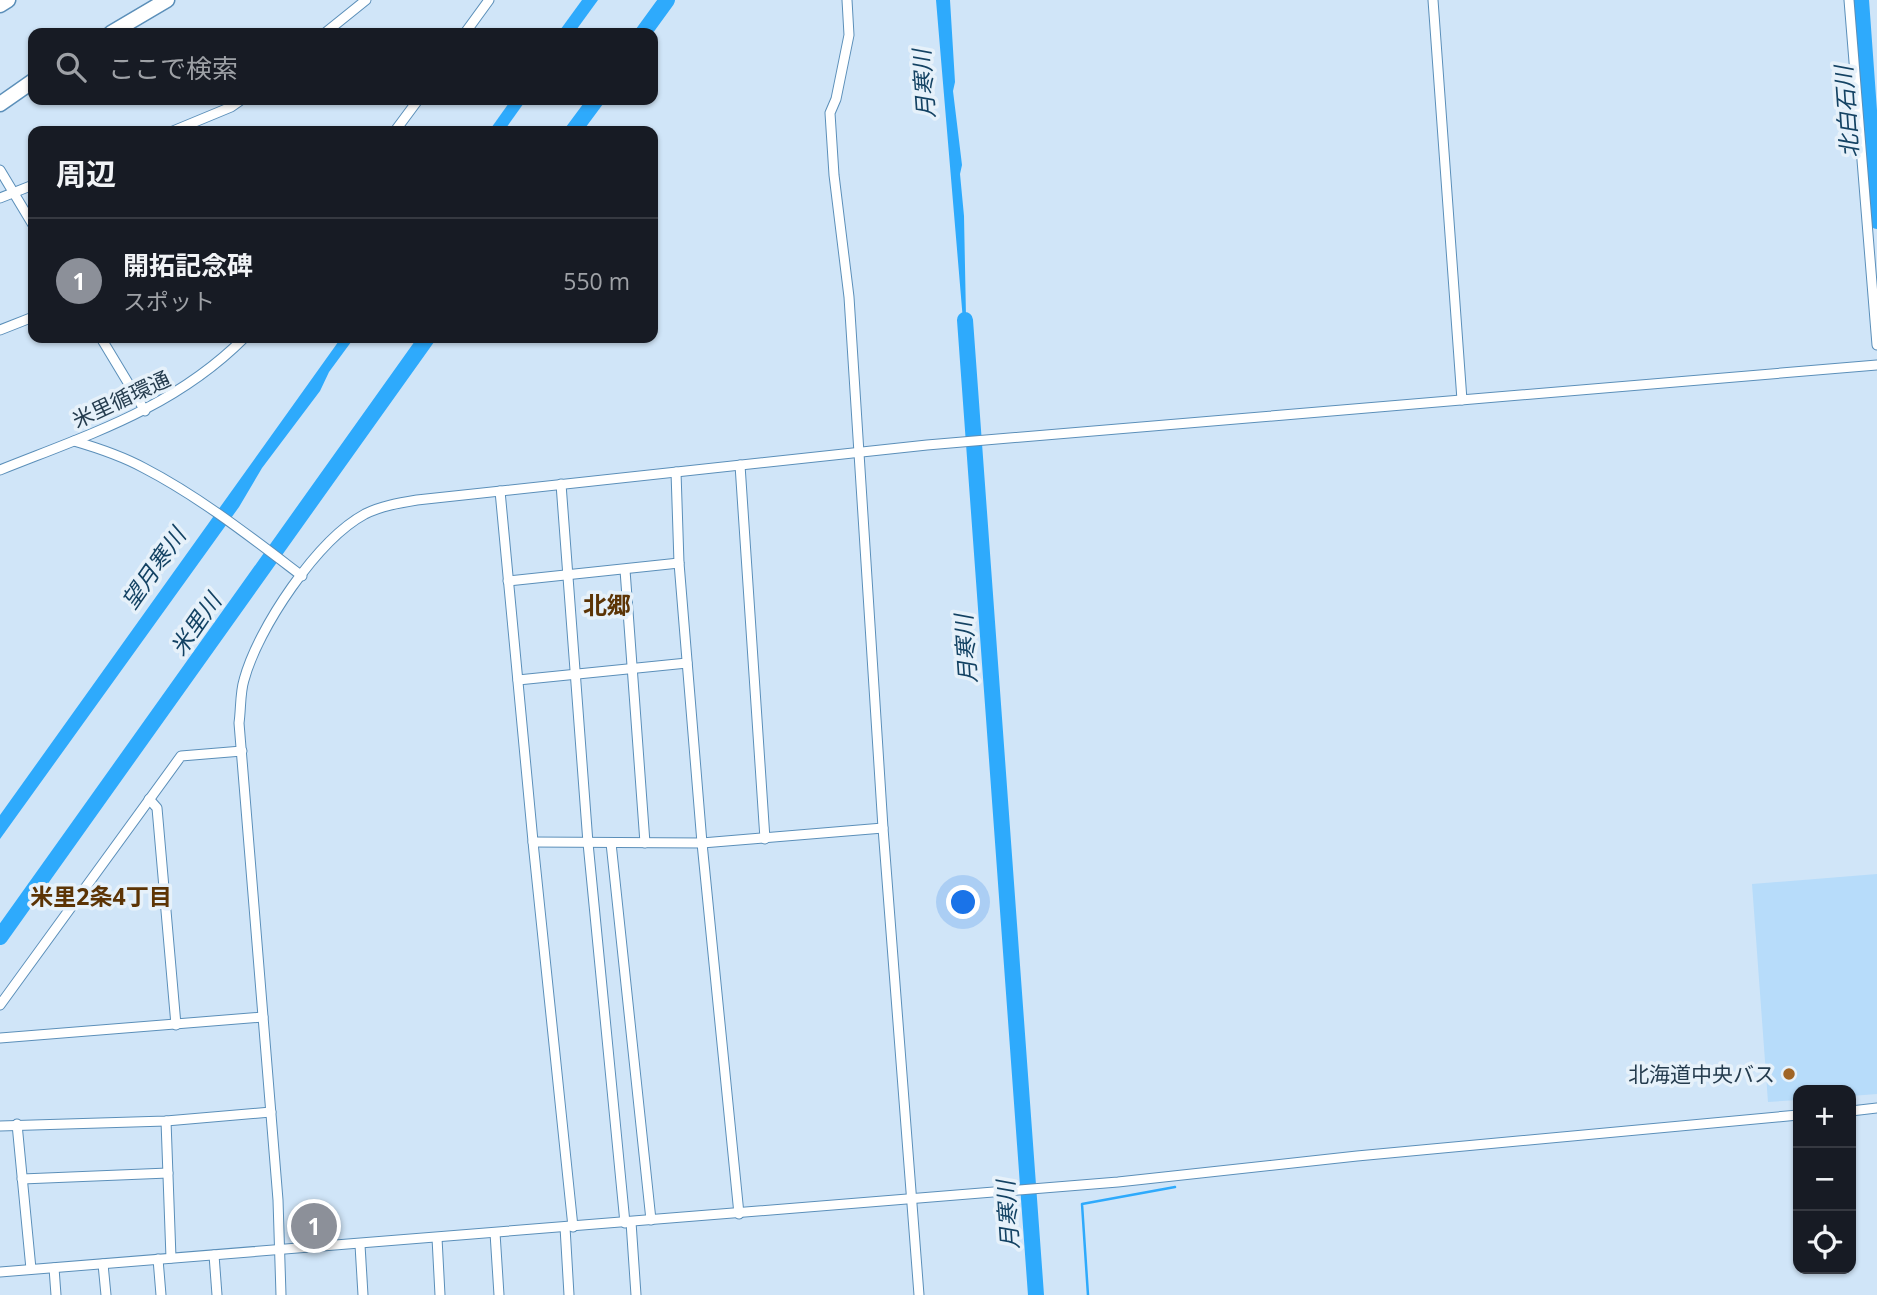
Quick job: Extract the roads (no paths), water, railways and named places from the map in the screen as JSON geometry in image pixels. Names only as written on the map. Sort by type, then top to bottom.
[{"type":"highway","points":[[0,5],[8,0]]},
{"type":"highway","points":[[119,28],[167,0]]},
{"type":"highway","points":[[0,94],[28,81]]},
{"type":"highway","points":[[0,104],[28,83]]},
{"type":"street","points":[[331,28],[366,0]]},
{"type":"street","points":[[469,28],[489,0]]},
{"type":"street","points":[[847,0],[849,35],[836,99],[830,113],[834,175],[849,297],[883,828],[919,1295]]},
{"type":"street","points":[[1433,0],[1462,400]]},
{"type":"street","points":[[1850,0],[1877,345]]},
{"type":"street","points":[[185,126],[234,105]]},
{"type":"street","points":[[399,126],[414,105]]},
{"type":"street","points":[[2,174],[28,217]]},
{"type":"street","points":[[0,198],[28,188]]},
{"type":"street","points":[[0,330],[28,319]]},
{"type":"street","points":[[104,343],[145,411]]},
{"type":"street","name":"米里循環通","points":[[0,470],[145,411],[187,387],[239,343]]},
{"type":"street","points":[[281,1295],[278,1200],[239,723],[243,683],[255,648],[302,576],[331,540],[365,514],[417,500],[938,444],[1877,365]]},
{"type":"street","points":[[74,441],[111,453],[145,469],[194,499],[302,576]]},
{"type":"street","points":[[740,465],[765,839]]},
{"type":"street","points":[[676,472],[679,563],[702,843],[739,1214]]},
{"type":"street","points":[[561,484],[588,843],[636,1295]]},
{"type":"street","points":[[500,491],[569,1227],[569,1295]]},
{"type":"street","points":[[508,581],[679,563]]},
{"type":"street","points":[[625,570],[645,843]]},
{"type":"street","points":[[518,680],[687,663]]},
{"type":"street","points":[[0,1005],[181,756],[242,751]]},
{"type":"street","points":[[149,799],[158,808],[176,1025]]},
{"type":"street","points":[[533,842],[702,843],[883,828]]},
{"type":"street","points":[[611,843],[651,1220]]},
{"type":"street","points":[[0,1038],[263,1017]]},
{"type":"street","points":[[1856,1110],[1877,1108]]},
{"type":"street","points":[[0,1126],[166,1121],[271,1112]]},
{"type":"street","points":[[0,1272],[913,1199],[1793,1115]]},
{"type":"street","points":[[166,1121],[172,1258]]},
{"type":"street","points":[[18,1124],[31,1269]]},
{"type":"street","points":[[22,1179],[168,1173]]},
{"type":"street","points":[[495,1233],[499,1295]]},
{"type":"street","points":[[437,1238],[440,1295]]},
{"type":"street","points":[[360,1245],[363,1295]]},
{"type":"street","points":[[214,1255],[217,1295]]},
{"type":"street","points":[[158,1259],[161,1295]]},
{"type":"street","points":[[103,1264],[106,1295]]},
{"type":"street","points":[[54,1268],[56,1295]]},
{"type":"water","points":[[582,0],[598,0],[578,28],[562,28]]},
{"type":"water","points":[[936,0],[950,0],[955,82],[953,91],[962,165],[960,174],[964,216],[967,368]]},
{"type":"water","points":[[507,105],[522,105],[508,126],[493,126]]},
{"type":"water","points":[[337,343],[350,343],[329,372],[320,391],[262,468],[239,507],[0,839],[0,815]]},
{"type":"waterway","name":"米里川","points":[[647,28],[667,0]]},
{"type":"waterway","name":"北白石川","points":[[1861,0],[1877,221]]},
{"type":"waterway","name":"米里川","points":[[577,126],[592,105]]},
{"type":"waterway","name":"月寒川","points":[[965,320],[1036,1295]]},
{"type":"waterway","name":"米里川","points":[[0,937],[423,343]]},
{"type":"waterway","points":[[1088,1295],[1082,1204],[1175,1187]]},
{"type":"place","name":"北海道中央バス","points":[[1789,1074]]},
{"type":"place","name":"開拓記念碑","points":[[314,1226]]},
{"type":"district","name":"北郷","points":[[607,604]]},
{"type":"district","name":"米里2条4丁目","points":[[101,896]]},
{"type":"water label","name":"望月寒川","points":[[153,568]]}]
